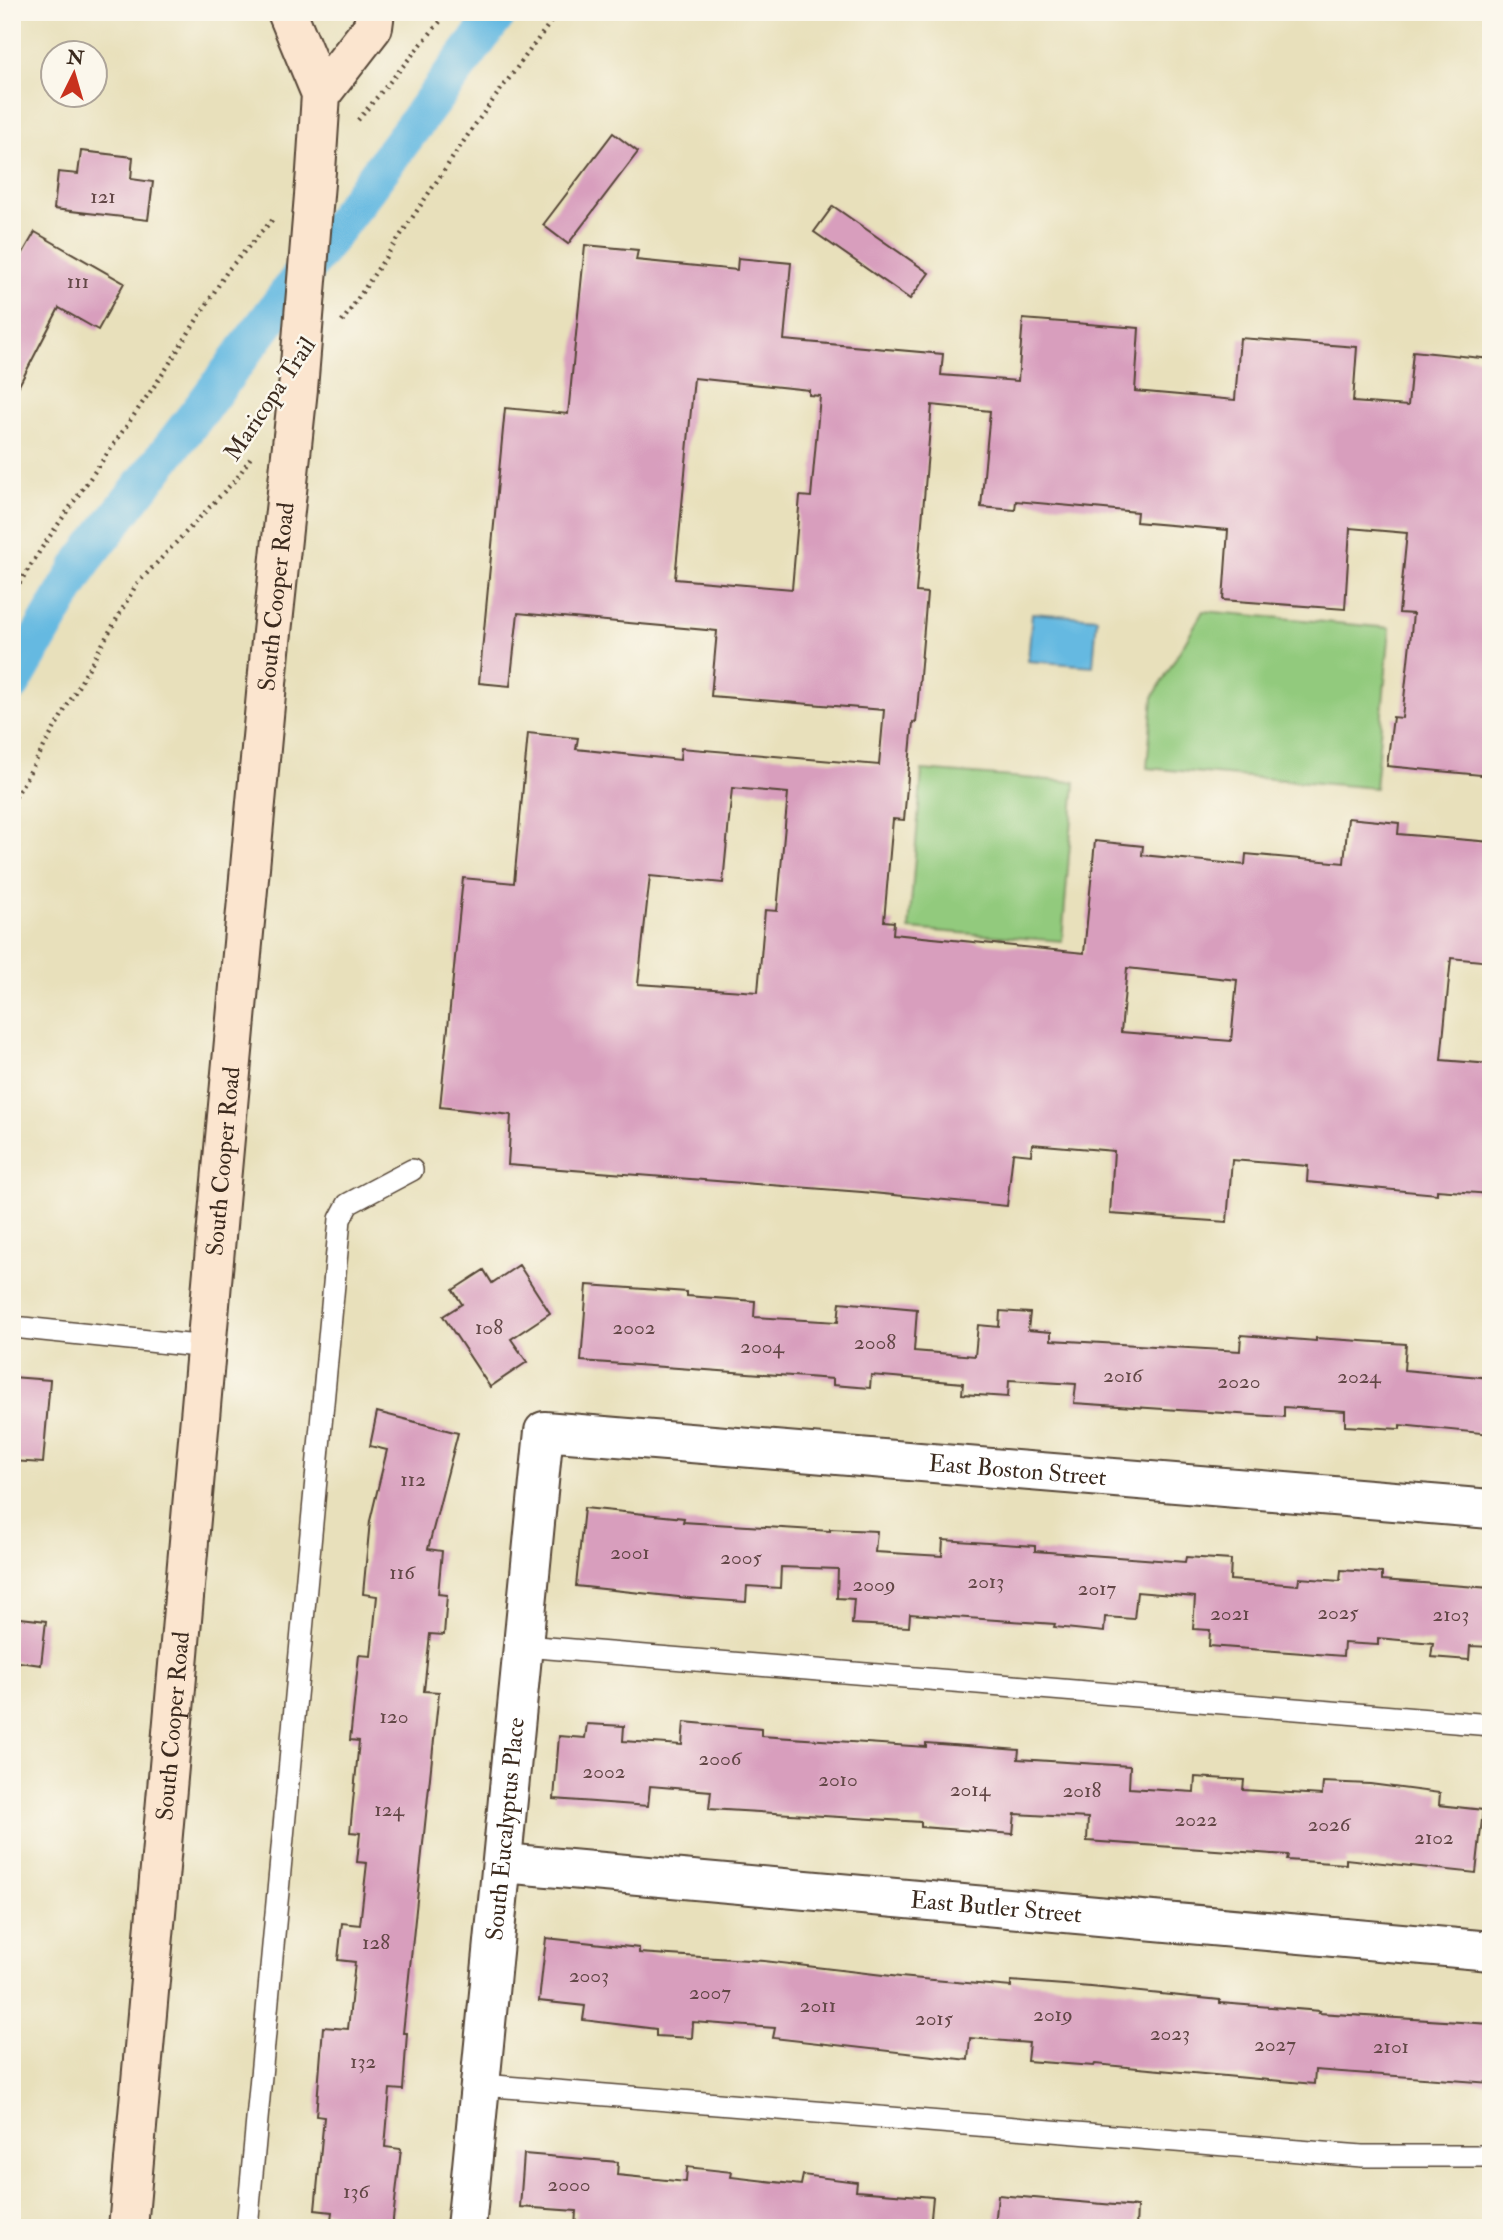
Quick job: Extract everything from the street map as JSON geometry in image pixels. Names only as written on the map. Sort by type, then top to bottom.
[{"type":"main road","name":"South Cooper Road","points":[[128,2228],[267,679],[300,366],[316,171],[321,94],[287,12]]},
{"type":"main road","points":[[321,94],[373,27],[375,12]]},
{"type":"street","name":"East Boston Street","points":[[544,1431],[1491,1509]]},
{"type":"street","name":"South Eucalyptus Place","points":[[466,2228],[544,1431]]},
{"type":"street","name":"East Butler Street","points":[[503,1863],[1491,1951]]},
{"type":"lane","points":[[247,2228],[340,1219],[348,1204],[412,1170]]},
{"type":"lane","points":[[23,1328],[207,1347]]},
{"type":"lane","points":[[524,1646],[1491,1725]]},
{"type":"lane","points":[[482,2085],[1362,2156],[1491,2156]]},
{"type":"path","points":[[12,595],[166,369],[229,270],[316,171],[448,12]]},
{"type":"path","name":"Maricopa Trail","points":[[336,332],[474,126],[558,12]]},
{"type":"path","name":"Maricopa Trail","points":[[12,803],[136,585],[237,478],[252,456]]},
{"type":"green space","points":[[1203,611],[1390,628],[1375,788],[1147,768],[1153,697]]},
{"type":"green space","points":[[922,770],[1075,782],[1062,941],[909,929]]},
{"type":"water","points":[[1032,613],[1097,618],[1093,666],[1028,661]]},
{"type":"building","points":[[613,133],[638,152],[568,244],[543,225]]},
{"type":"building","points":[[81,151],[133,157],[131,179],[153,182],[148,220],[54,209],[58,172],[78,174]]},
{"type":"building","points":[[833,206],[929,273],[910,299],[814,232]]},
{"type":"building","points":[[35,232],[124,283],[98,330],[59,308],[12,399],[12,272]]},
{"type":"building","points":[[585,245],[638,250],[636,260],[737,270],[738,258],[791,263],[784,340],[943,354],[941,375],[1018,381],[1023,319],[1139,328],[1135,391],[1235,400],[1240,338],[1357,347],[1353,402],[1408,406],[1413,351],[1491,359],[1491,776],[1387,766],[1393,717],[1402,718],[1413,614],[1399,613],[1407,533],[1350,528],[1345,609],[1223,600],[1228,530],[1136,522],[1137,512],[1016,501],[1015,510],[981,507],[990,411],[932,405],[916,592],[927,593],[916,723],[913,722],[904,820],[893,819],[884,921],[894,922],[893,934],[1084,953],[1095,841],[1143,846],[1142,855],[1245,865],[1246,854],[1344,863],[1348,818],[1399,823],[1398,834],[1491,842],[1491,962],[1451,958],[1441,1060],[1491,1064],[1491,1194],[1437,1190],[1437,1194],[1307,1182],[1308,1166],[1232,1160],[1227,1222],[1110,1214],[1114,1151],[1032,1144],[1031,1155],[1013,1153],[1007,1206],[508,1165],[511,1115],[440,1107],[463,878],[514,883],[528,733],[578,738],[576,749],[680,760],[681,748],[879,765],[884,710],[711,696],[717,631],[518,613],[510,686],[479,683],[505,408],[568,414]],"holes":[[[694,378],[809,390],[809,395],[820,396],[811,497],[800,496],[792,589],[675,579]],[[732,788],[788,793],[777,911],[765,910],[758,992],[638,984],[650,876],[723,883]],[[1127,968],[1237,980],[1231,1041],[1121,1032]]]},
{"type":"building","points":[[519,1265],[550,1313],[511,1339],[527,1362],[490,1387],[443,1316],[462,1304],[453,1290],[484,1270],[492,1283]]},
{"type":"building","points":[[587,1285],[687,1292],[687,1296],[755,1301],[754,1317],[838,1322],[840,1302],[917,1309],[914,1351],[975,1356],[978,1325],[999,1327],[1000,1311],[1030,1313],[1028,1330],[1051,1332],[1051,1340],[1240,1351],[1241,1335],[1406,1344],[1404,1370],[1491,1378],[1491,1434],[1400,1425],[1400,1429],[1345,1426],[1345,1411],[1284,1407],[1284,1417],[1074,1403],[1076,1384],[1009,1380],[1008,1397],[962,1394],[963,1383],[871,1375],[870,1388],[833,1385],[833,1379],[581,1361]]},
{"type":"building","points":[[12,1377],[50,1380],[43,1463],[12,1461]]},
{"type":"building","points":[[377,1412],[458,1433],[428,1549],[442,1551],[438,1594],[447,1595],[444,1635],[430,1634],[424,1691],[439,1692],[403,2033],[407,2033],[403,2090],[390,2089],[385,2147],[401,2149],[392,2228],[330,2228],[332,2212],[315,2210],[324,2117],[316,2116],[323,2027],[348,2029],[355,1962],[338,1960],[342,1923],[360,1925],[367,1863],[357,1862],[360,1833],[350,1832],[359,1741],[350,1740],[359,1655],[371,1656],[377,1596],[363,1594],[370,1521],[387,1450],[370,1446]]},
{"type":"building","points":[[584,1508],[684,1518],[683,1522],[830,1531],[877,1531],[875,1552],[942,1556],[943,1540],[1035,1546],[1035,1551],[1185,1562],[1186,1557],[1231,1560],[1230,1580],[1298,1585],[1299,1578],[1340,1581],[1341,1570],[1382,1573],[1382,1580],[1491,1588],[1491,1647],[1470,1646],[1469,1660],[1431,1657],[1433,1643],[1378,1638],[1378,1645],[1344,1643],[1343,1656],[1209,1646],[1210,1630],[1193,1629],[1195,1597],[1137,1592],[1134,1619],[1105,1617],[1104,1632],[1054,1627],[1055,1624],[910,1614],[909,1627],[852,1624],[854,1599],[837,1598],[838,1569],[781,1567],[780,1588],[747,1586],[746,1602],[576,1586]]},
{"type":"building","points":[[12,1617],[46,1621],[41,1665],[12,1661]]},
{"type":"building","points":[[684,1722],[761,1729],[761,1736],[1019,1750],[1018,1759],[1130,1766],[1129,1788],[1194,1792],[1195,1777],[1244,1780],[1243,1790],[1322,1795],[1323,1782],[1370,1784],[1440,1793],[1439,1805],[1483,1810],[1476,1873],[1346,1859],[1346,1864],[1287,1860],[1288,1855],[1087,1841],[1088,1818],[1015,1814],[1013,1834],[921,1827],[921,1822],[709,1809],[711,1791],[650,1786],[648,1806],[554,1799],[559,1736],[585,1738],[587,1724],[624,1726],[623,1741],[682,1745]]},
{"type":"building","points":[[546,1938],[639,1948],[639,1953],[764,1961],[900,1977],[1011,1987],[1011,1981],[1091,1987],[1220,2000],[1220,2003],[1320,2011],[1319,2013],[1491,2024],[1491,2083],[1315,2070],[1314,2084],[1095,2064],[1027,2061],[1029,2043],[970,2038],[968,2060],[773,2038],[775,2028],[693,2022],[692,2038],[656,2036],[656,2029],[583,2020],[585,2006],[539,2001]]},
{"type":"building","points":[[524,2154],[618,2162],[617,2175],[686,2182],[687,2167],[732,2172],[731,2177],[801,2185],[803,2175],[857,2182],[856,2191],[933,2197],[930,2228],[575,2228],[576,2211],[520,2207]]},
{"type":"building","points":[[998,2195],[1137,2207],[1136,2228],[995,2228]]},
{"type":"waterway","points":[[12,684],[83,561],[198,413],[499,12]]}]
